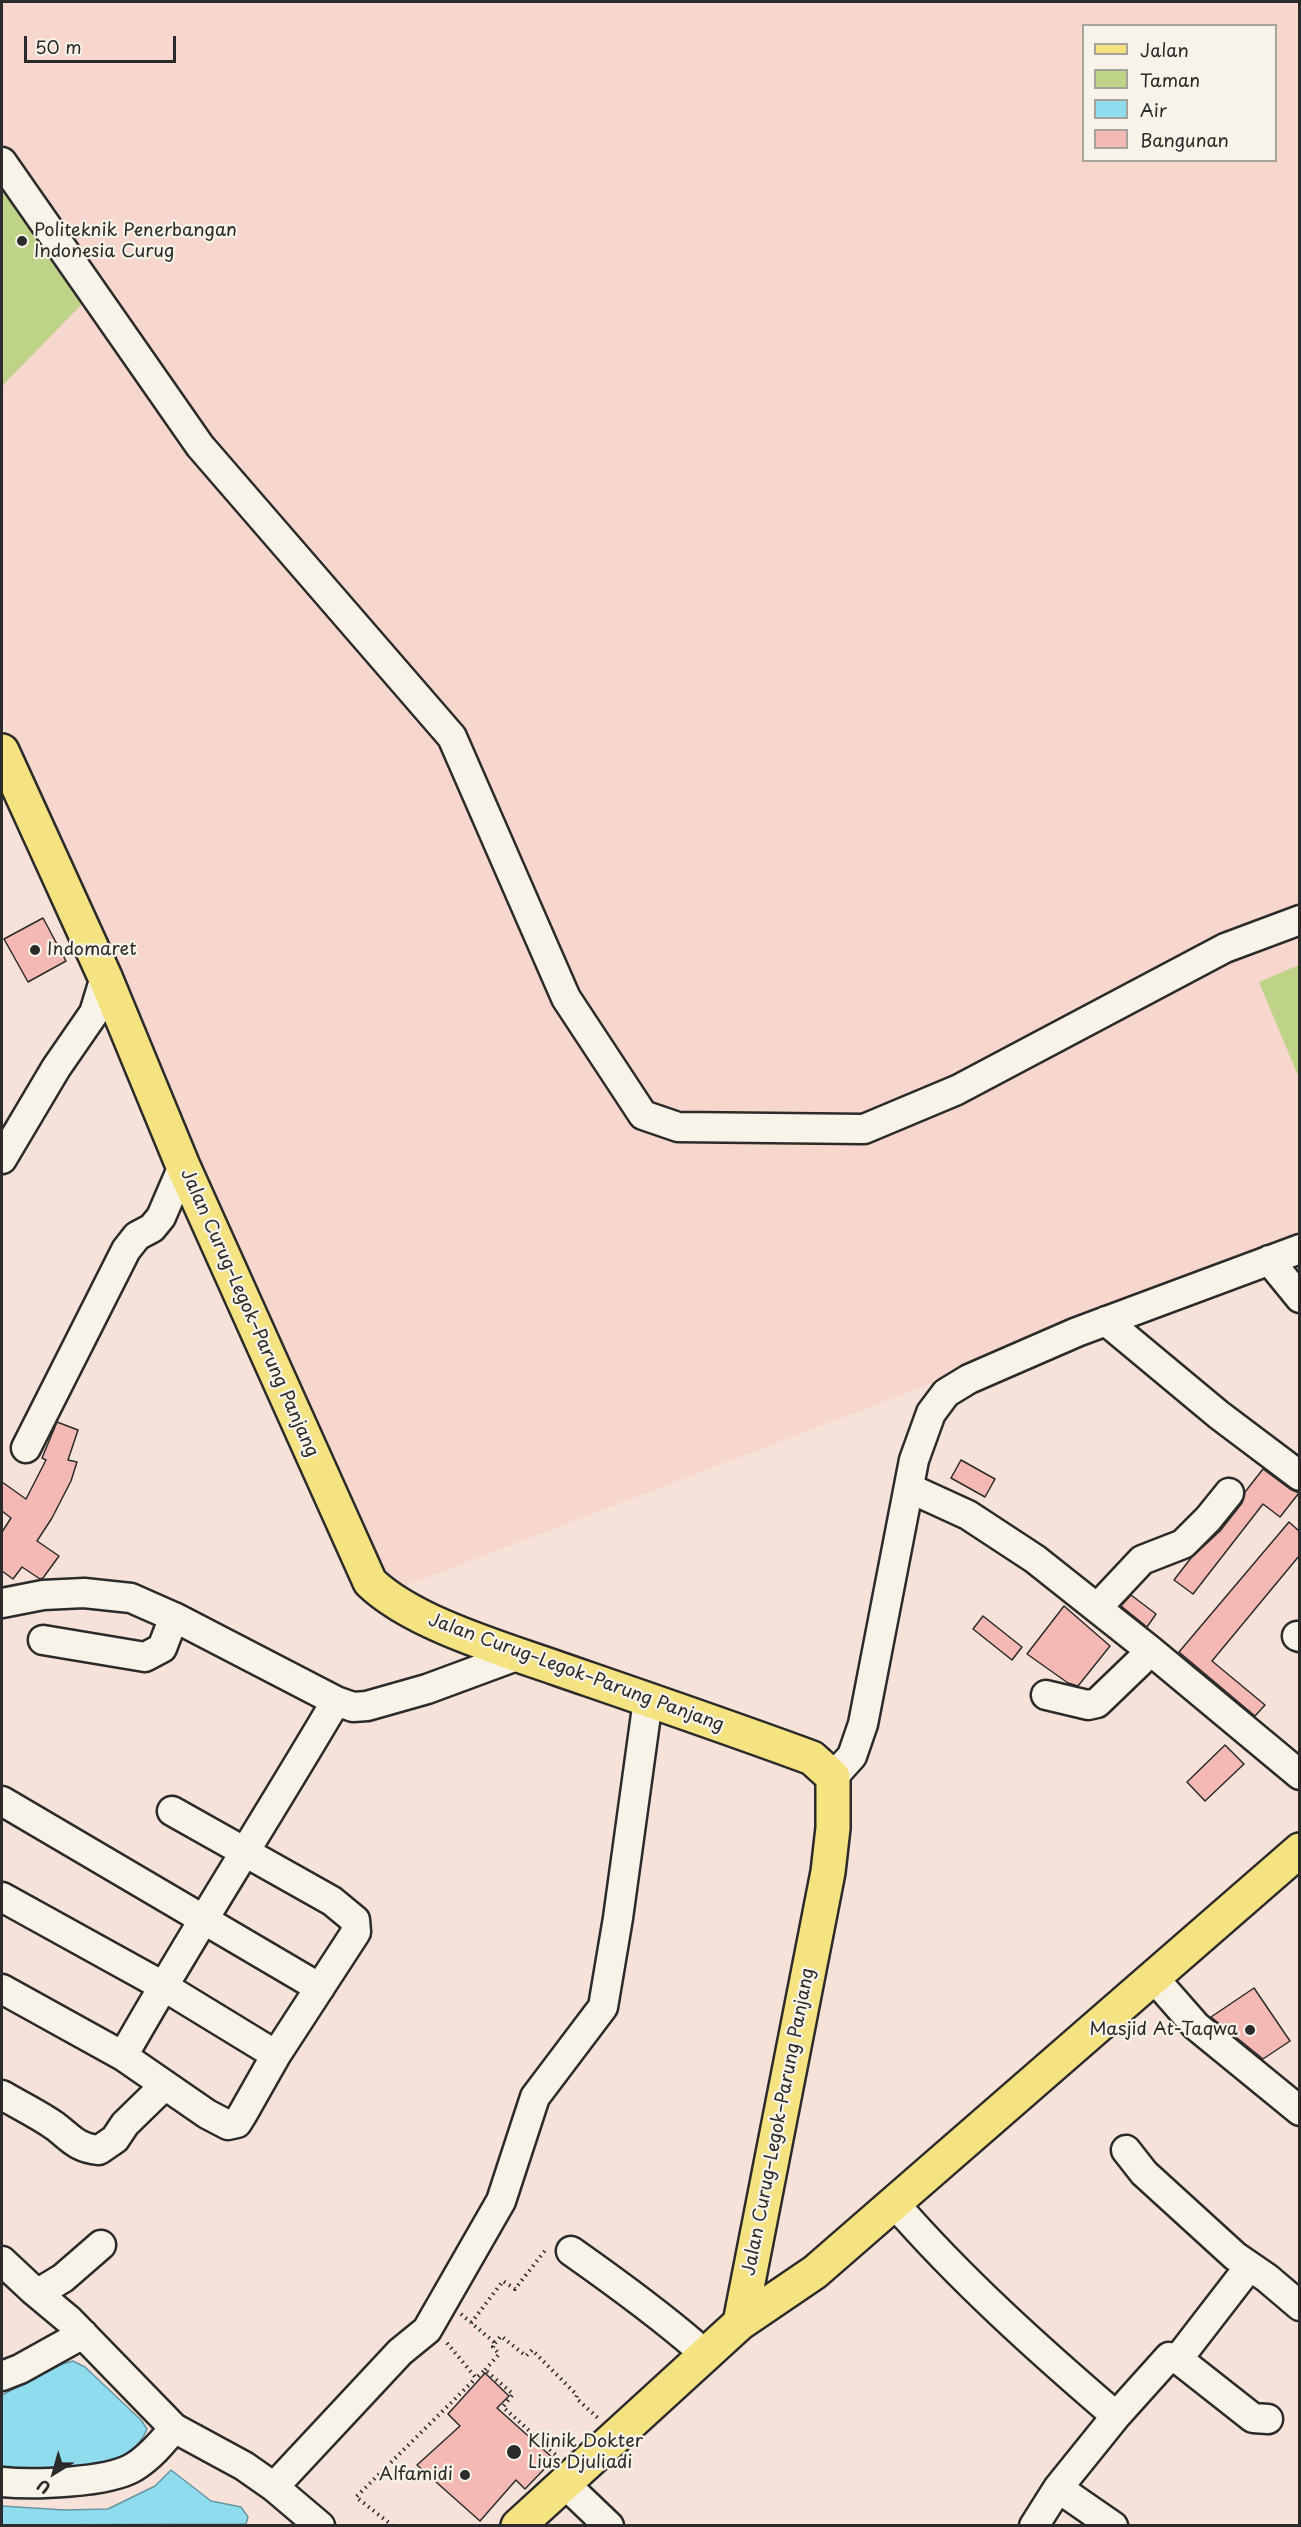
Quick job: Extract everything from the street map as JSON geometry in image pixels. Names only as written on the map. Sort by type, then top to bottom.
[{"type":"main road","name":"Jalan Curug–Legok–Parung Panjang","points":[[2,751],[105,977],[183,1166],[370,1581],[380,1592],[414,1613],[519,1655],[812,1758],[833,1777],[833,1828],[828,1872],[740,2323]]},
{"type":"main road","points":[[532,2521],[569,2478],[740,2323],[814,2272],[895,2204],[1299,1850]]},
{"type":"street","points":[[2,162],[200,446],[452,737],[566,998],[643,1115],[678,1127],[864,1130],[957,1090],[1225,948],[1299,920]]},
{"type":"street","points":[[2,1159],[56,1068],[94,1013],[105,977]]},
{"type":"street","points":[[26,1448],[117,1266],[137,1236],[152,1228],[161,1217],[183,1166]]},
{"type":"street","points":[[833,1777],[852,1756],[863,1724],[909,1488],[922,1434],[931,1413],[946,1393],[969,1379],[1106,1321],[1299,1249]]},
{"type":"street","points":[[1269,1260],[1299,1298]]},
{"type":"street","points":[[1106,1321],[1220,1415],[1299,1476]]},
{"type":"street","points":[[909,1488],[968,1515],[1035,1559],[1151,1651],[1299,1775]]},
{"type":"street","points":[[1097,1608],[1143,1560],[1183,1544],[1208,1519],[1229,1493]]},
{"type":"street","points":[[2,1603],[44,1595],[84,1593],[131,1598],[174,1617],[336,1701],[353,1707],[367,1706],[427,1689],[519,1655]]},
{"type":"street","points":[[43,1640],[145,1657],[162,1648],[174,1617]]},
{"type":"street","points":[[1046,1695],[1088,1705],[1096,1703],[1151,1651]]},
{"type":"street","points":[[274,2487],[399,2352],[428,2330],[501,2201],[535,2097],[603,2007],[618,1918],[648,1700]]},
{"type":"street","points":[[123,2056],[336,1701]]},
{"type":"street","points":[[2,1801],[320,1988]]},
{"type":"street","points":[[2,1989],[123,2056],[220,2122],[228,2125],[237,2123],[276,2055],[356,1932],[355,1920],[332,1901],[172,1811]]},
{"type":"street","points":[[2,1897],[163,1986],[276,2055]]},
{"type":"street","points":[[1153,1977],[1196,2026],[1299,2111]]},
{"type":"street","points":[[2,2095],[54,2125],[85,2149],[99,2150],[115,2139],[125,2124],[165,2085]]},
{"type":"street","points":[[1126,2150],[1144,2173],[1235,2256],[1267,2278],[1299,2306]]},
{"type":"street","points":[[895,2204],[916,2230],[1072,2378],[1116,2416]]},
{"type":"street","points":[[33,2290],[40,2292],[46,2290],[101,2245]]},
{"type":"street","points":[[571,2251],[630,2292],[676,2328],[699,2348],[699,2361]]},
{"type":"street","points":[[2,2261],[82,2334],[174,2428],[244,2466],[274,2487],[320,2526]]},
{"type":"street","points":[[1178,2359],[1250,2266]]},
{"type":"street","points":[[2,2376],[20,2369],[82,2334]]},
{"type":"street","points":[[1034,2526],[1058,2488],[1116,2416],[1169,2357],[1178,2359],[1253,2418],[1268,2419]]},
{"type":"street","points":[[2,2482],[21,2484],[109,2477],[134,2468],[156,2450],[174,2428]]},
{"type":"street","points":[[569,2478],[609,2526]]},
{"type":"street","points":[[1058,2488],[1113,2526]]},
{"type":"path","points":[[471,2323],[503,2281],[515,2289],[551,2242],[571,2251]]},
{"type":"path","points":[[455,2321],[461,2314],[495,2343]]},
{"type":"path","points":[[428,2330],[433,2337],[442,2336],[476,2378]]},
{"type":"path","points":[[393,2526],[356,2497],[485,2370],[499,2354],[493,2347],[501,2336],[526,2356],[532,2350],[578,2395],[576,2398],[617,2435]]},
{"type":"path","points":[[485,2370],[513,2394],[503,2407],[569,2478]]},
{"type":"shaded area","points":[[2,2],[1299,2],[1299,1242],[402,1587],[365,1564],[2,717]]},
{"type":"green space","name":"Politeknik Penerbangan Indonesia Curug","points":[[2,179],[83,303],[2,386]]},
{"type":"green space","points":[[1299,965],[1299,1078],[1259,982]]},
{"type":"water","points":[[73,2361],[85,2367],[141,2420],[147,2429],[138,2444],[123,2456],[104,2464],[84,2468],[61,2471],[2,2469],[2,2395],[62,2364]]},
{"type":"water","points":[[171,2470],[211,2501],[241,2507],[248,2517],[246,2524],[2,2525],[2,2506],[64,2510],[108,2509],[155,2486]]},
{"type":"building","name":"Indomaret","points":[[43,918],[66,961],[28,982],[4,939]]},
{"type":"building","points":[[57,1422],[78,1430],[68,1460],[77,1462],[71,1481],[37,1541],[59,1556],[43,1578],[40,1579],[22,1567],[13,1579],[2,1571],[2,1532],[11,1518],[2,1511],[2,1482],[26,1499],[46,1460],[42,1458]]},
{"type":"building","points":[[961,1460],[995,1479],[985,1497],[951,1478]]},
{"type":"building","points":[[1263,1469],[1299,1493],[1280,1517],[1263,1504],[1193,1594],[1174,1580],[1191,1558],[1220,1531],[1242,1503],[1245,1492]]},
{"type":"building","points":[[1289,1522],[1299,1531],[1299,1556],[1212,1661],[1265,1705],[1255,1716],[1179,1652]]},
{"type":"building","points":[[1131,1595],[1156,1614],[1147,1627],[1121,1606]]},
{"type":"building","points":[[1064,1606],[1110,1646],[1078,1686],[1068,1683],[1027,1654]]},
{"type":"building","points":[[983,1616],[1022,1647],[1012,1660],[973,1629]]},
{"type":"building","points":[[1225,1745],[1244,1764],[1205,1801],[1187,1782]]},
{"type":"building","name":"Masjid At-Taqwa","points":[[1254,1988],[1290,2041],[1263,2059],[1211,2017]]},
{"type":"building","points":[[485,2373],[509,2396],[497,2408],[554,2459],[525,2489],[516,2480],[480,2521],[417,2465],[460,2426],[448,2414]]},
{"type":"place","name":"Politeknik Penerbangan Indonesia Curug","points":[[22,241]]},
{"type":"place","name":"Indomaret","points":[[35,950]]},
{"type":"place","name":"Masjid At-Taqwa","points":[[1250,2030]]},
{"type":"place","name":"Klinik Dokter Lius Djuliadi","points":[[514,2452]]},
{"type":"place","name":"Alfamidi","points":[[465,2475]]}]
